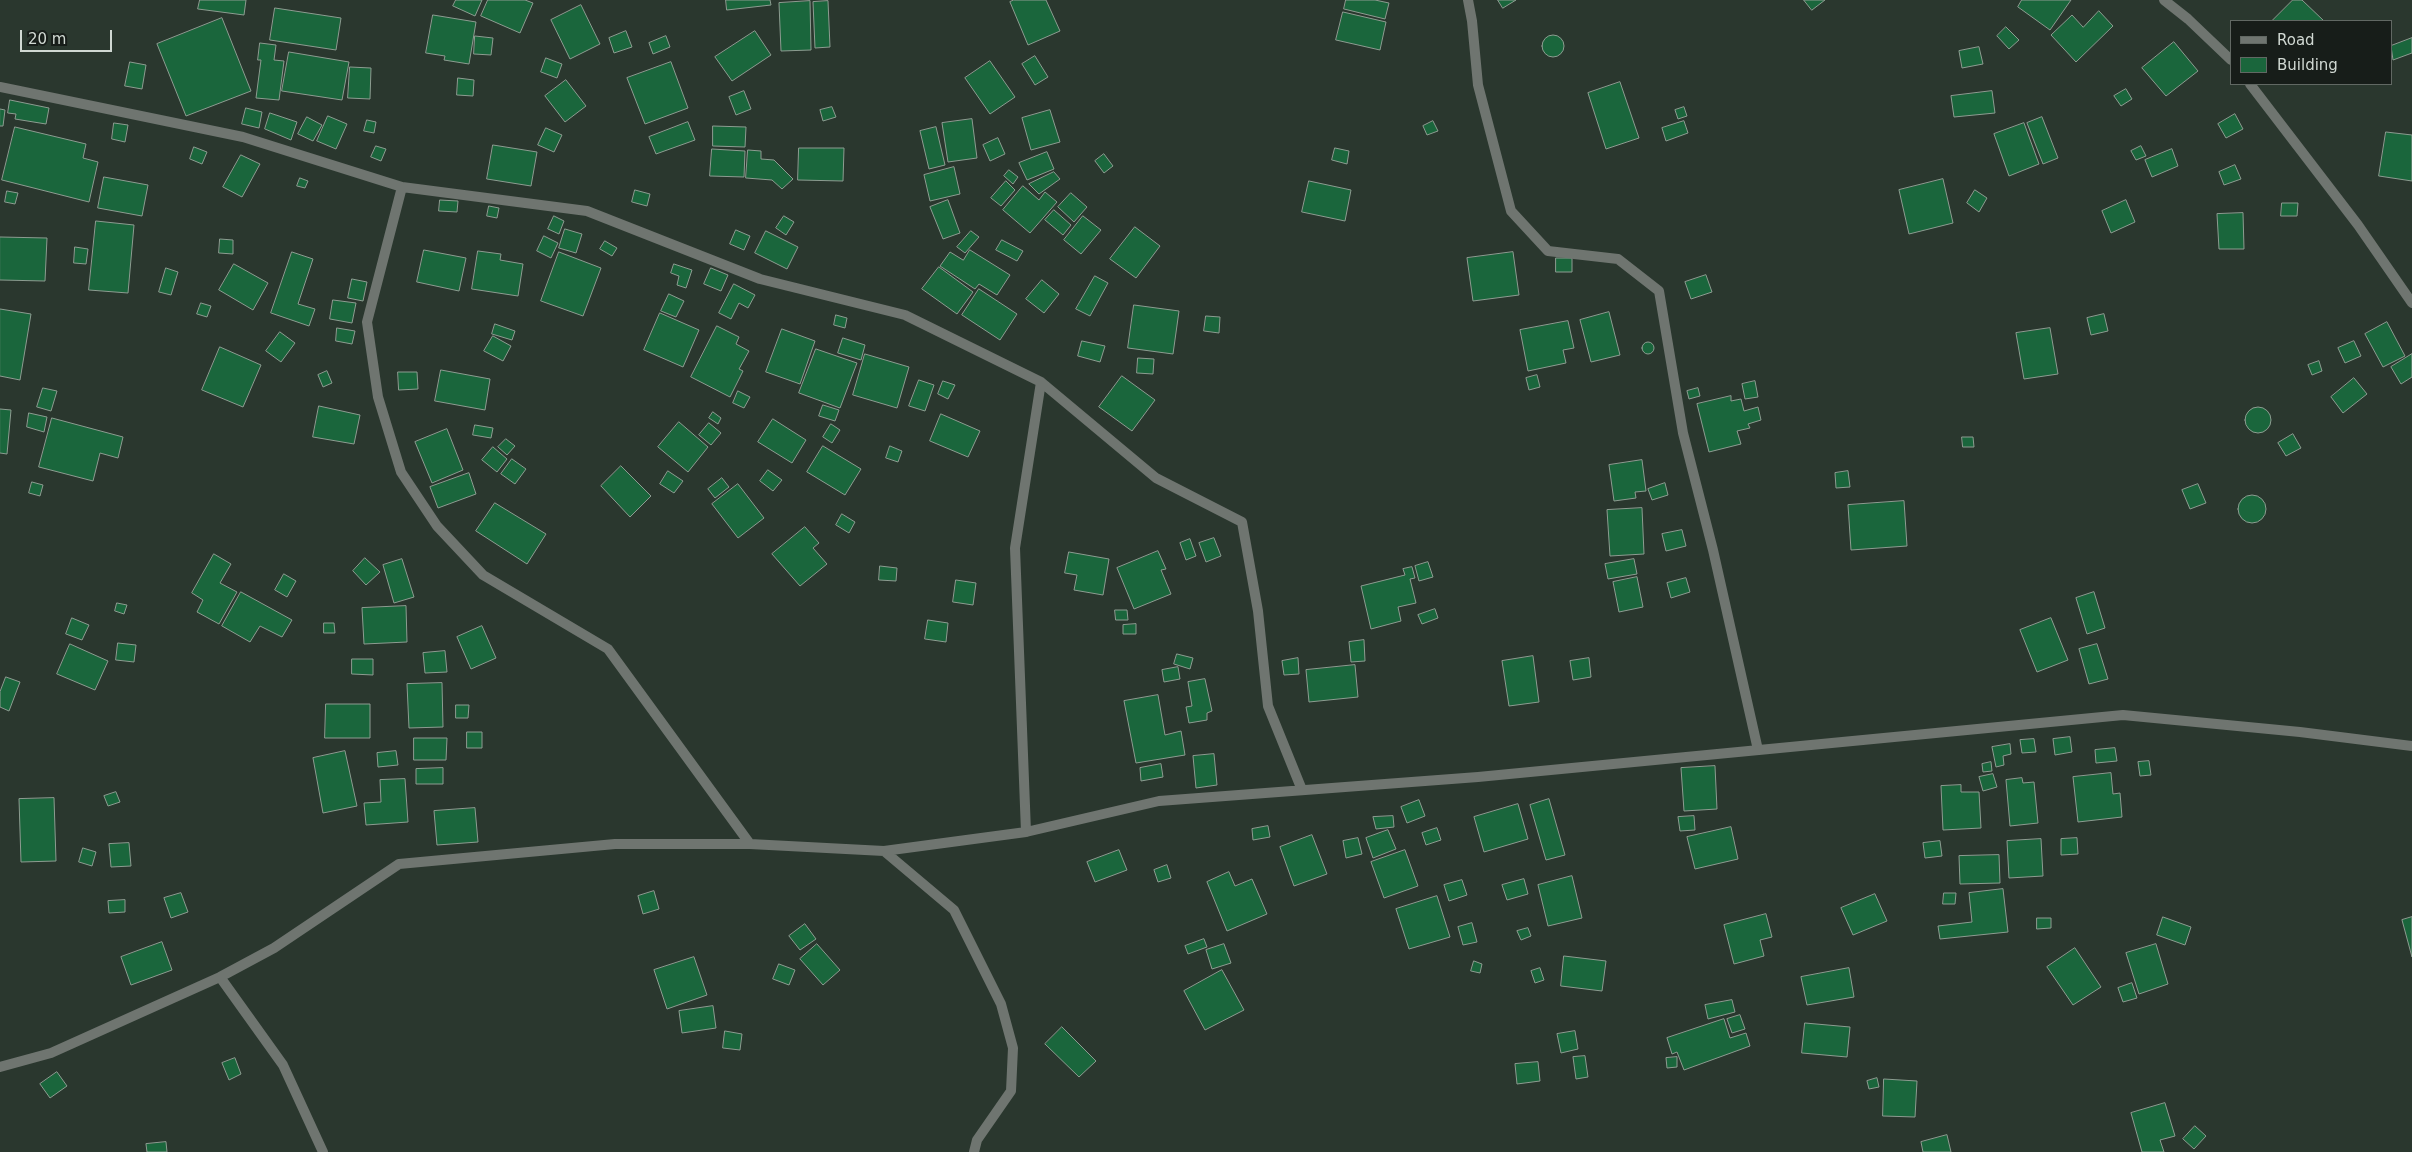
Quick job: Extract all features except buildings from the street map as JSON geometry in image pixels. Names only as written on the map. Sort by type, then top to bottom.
[{"type":"street","points":[[1468,0],[1472,21],[1478,85],[1511,211],[1548,252],[1618,259],[1659,291],[1683,433],[1713,550],[1758,750]]},
{"type":"street","points":[[2164,0],[2209,37],[2230,59]]},
{"type":"street","points":[[2251,85],[2358,225],[2412,303]]},
{"type":"street","points":[[0,87],[243,137],[402,187],[587,211],[760,279],[905,314],[1041,382],[1156,478],[1242,522],[1258,611],[1268,706],[1302,790]]},
{"type":"street","points":[[402,187],[367,322],[378,397],[401,472],[437,526],[482,575],[608,649],[750,844]]},
{"type":"street","points":[[1026,832],[1014,548],[1041,382]]},
{"type":"street","points":[[0,1067],[51,1052],[220,977],[274,948],[399,864],[615,844],[750,844],[884,851],[1026,832],[1159,802],[1478,777],[2123,715],[2300,732],[2412,746]]},
{"type":"street","points":[[884,851],[954,910],[1001,1004],[1013,1048],[1011,1091],[978,1140],[974,1152]]},
{"type":"street","points":[[220,977],[283,1065],[323,1152]]}]
